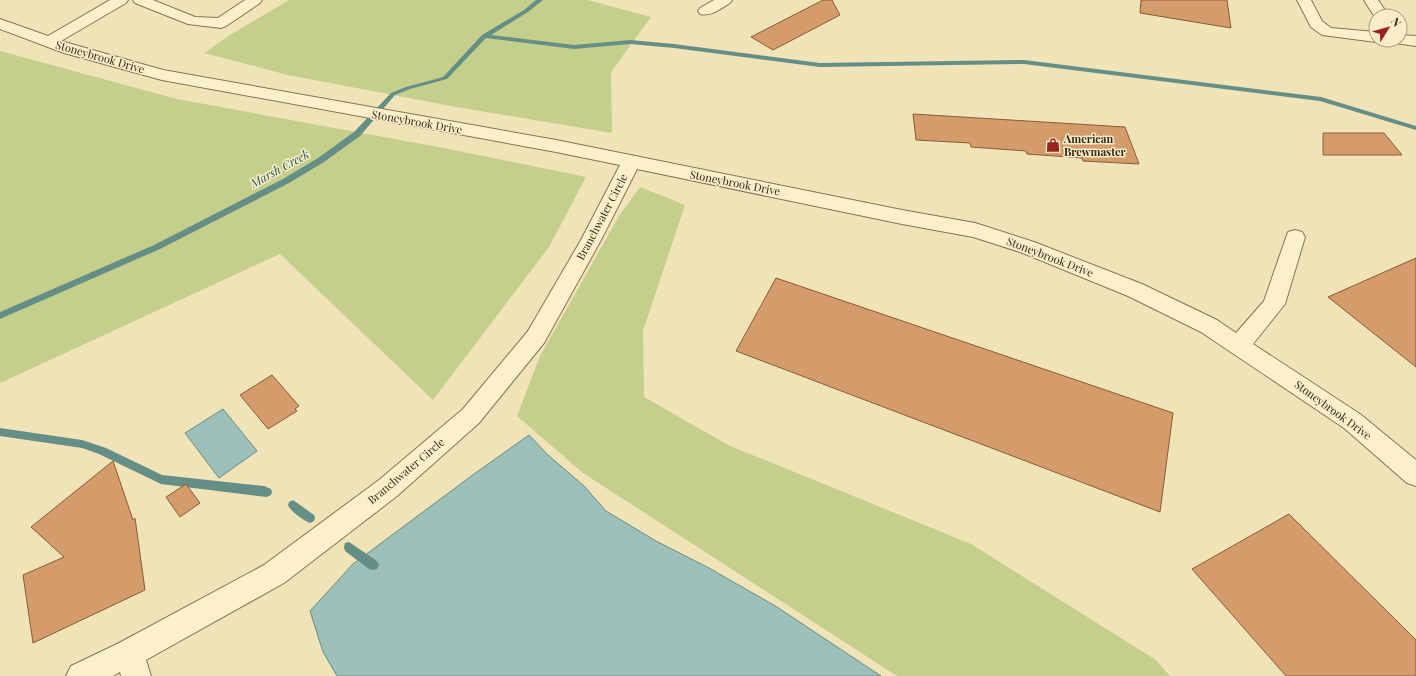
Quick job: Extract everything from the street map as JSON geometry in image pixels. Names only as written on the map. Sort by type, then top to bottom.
[{"type":"street","points":[[48,42],[121,0]]},
{"type":"street","points":[[140,0],[193,21],[220,23],[255,0]]},
{"type":"street","points":[[705,11],[725,0]]},
{"type":"street","points":[[1304,0],[1316,24],[1327,32],[1368,36]]},
{"type":"street","name":"Stoneybrook Drive","points":[[0,24],[70,50],[162,75],[556,146],[902,217],[975,230],[1028,247],[1135,290],[1209,326],[1352,421],[1416,475]]},
{"type":"street","name":"Branchwater Circle","points":[[81,676],[133,665],[274,574],[388,488],[471,416],[536,337],[591,240],[631,162]]},
{"type":"street","points":[[1239,345],[1274,304],[1295,237]]},
{"type":"green space","points":[[289,0],[588,0],[651,17],[611,72],[612,133],[451,106],[288,75],[204,53],[230,35]]},
{"type":"green space","points":[[0,51],[177,99],[444,148],[586,177],[549,247],[433,400],[280,254],[0,383]]},
{"type":"green space","points":[[640,187],[685,205],[643,331],[644,397],[728,445],[971,544],[1156,660],[1170,676],[897,676],[583,473],[517,416],[540,356],[619,216]]},
{"type":"water","points":[[223,409],[257,451],[219,478],[185,433]]},
{"type":"water","points":[[529,435],[547,454],[584,486],[606,511],[656,541],[709,568],[777,607],[881,676],[337,676],[323,652],[310,611],[353,564]]},
{"type":"building","points":[[823,0],[832,0],[840,15],[773,50],[751,37]]},
{"type":"building","points":[[1141,0],[1227,0],[1231,28],[1140,13]]},
{"type":"building","points":[[913,114],[1125,127],[1139,164],[1083,161],[1082,158],[1027,154],[1026,151],[971,147],[970,143],[916,140]]},
{"type":"building","points":[[1323,133],[1384,133],[1402,155],[1323,155]]},
{"type":"building","points":[[1416,258],[1416,367],[1328,297]]},
{"type":"building","points":[[776,278],[1173,413],[1160,512],[736,351]]},
{"type":"building","points":[[272,375],[299,406],[295,409],[297,411],[268,429],[240,395]]},
{"type":"building","points":[[113,461],[133,520],[135,518],[145,590],[33,643],[23,575],[64,557],[31,527]]},
{"type":"building","points":[[186,484],[200,503],[180,517],[166,497]]},
{"type":"building","points":[[1289,514],[1416,640],[1416,676],[1286,676],[1192,569]]},
{"type":"waterway","name":"Marsh Creek","points":[[484,36],[526,11],[540,0]]},
{"type":"waterway","name":"Marsh Creek","points":[[0,316],[157,247],[286,181],[321,160],[357,134],[393,94],[408,88],[445,78],[484,36]]},
{"type":"waterway","points":[[484,36],[574,47],[630,42],[674,46],[820,65],[1024,62],[1321,99],[1416,128]]},
{"type":"waterway","points":[[0,432],[82,444],[102,451],[161,479],[267,492]]},
{"type":"waterway","points":[[293,505],[310,518]]},
{"type":"waterway","points":[[349,547],[373,565]]},
{"type":"place","name":"American Brewmaster","points":[[1053,145]]}]
